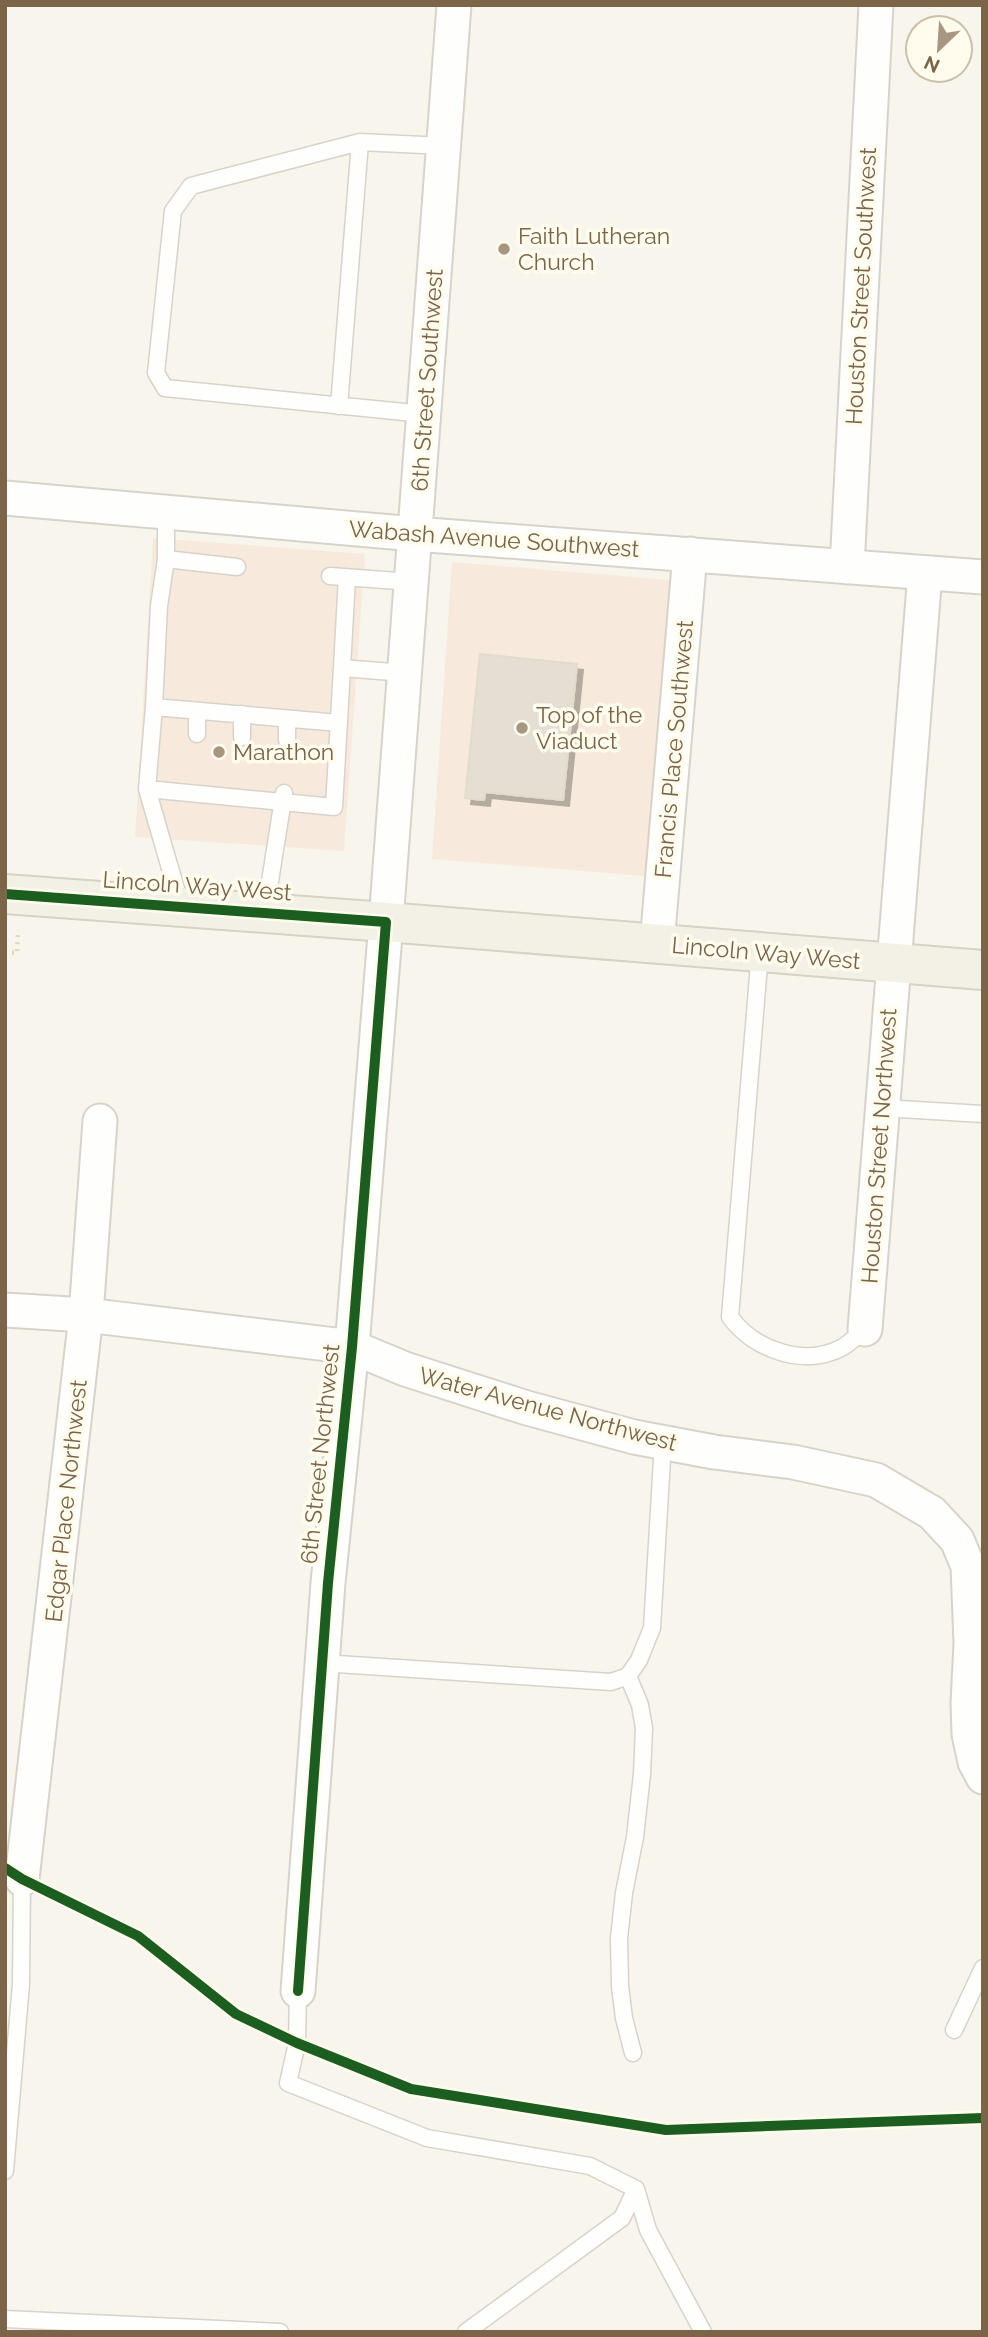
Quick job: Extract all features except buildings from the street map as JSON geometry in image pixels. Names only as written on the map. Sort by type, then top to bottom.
[{"type":"main road","name":"Lincoln Way West","points":[[5,894],[983,970]]},
{"type":"street","name":"6th Street Southwest","points":[[386,922],[454,5]]},
{"type":"street","name":"Houston Street Southwest","points":[[847,567],[876,5]]},
{"type":"street","name":"Wabash Avenue Southwest","points":[[5,498],[415,534],[983,578]]},
{"type":"street","name":"Francis Place Southwest","points":[[657,944],[690,554]]},
{"type":"street","points":[[893,963],[925,573]]},
{"type":"street","name":"6th Street Northwest","points":[[298,1991],[328,1583],[352,1347],[386,922]]},
{"type":"street","name":"Houston Street Northwest","points":[[865,1329],[893,963]]},
{"type":"street","name":"Edgar Place Northwest","points":[[22,1879],[37,1768],[86,1315],[100,1121]]},
{"type":"street","name":"Water Avenue Northwest","points":[[5,1310],[86,1315],[352,1347],[405,1369],[527,1408],[634,1437],[714,1452],[793,1462],[876,1480],[932,1513],[957,1540],[968,1566],[971,1618],[969,1734],[975,1762],[983,1777]]},
{"type":"lane","points":[[424,414],[165,388],[156,373],[173,211],[191,187],[360,142],[444,146]]},
{"type":"lane","points":[[339,405],[360,142]]},
{"type":"lane","points":[[166,512],[166,559],[159,606],[147,789],[181,906]]},
{"type":"lane","points":[[166,559],[237,567]]},
{"type":"lane","points":[[330,576],[412,582]]},
{"type":"lane","points":[[147,789],[240,793],[334,807],[347,577]]},
{"type":"lane","points":[[342,667],[405,673]]},
{"type":"lane","points":[[154,707],[339,723]]},
{"type":"lane","points":[[197,711],[197,734]]},
{"type":"lane","points":[[242,714],[242,737]]},
{"type":"lane","points":[[287,719],[287,740]]},
{"type":"lane","points":[[265,913],[284,798]]},
{"type":"lane","points":[[760,952],[730,1317],[740,1330],[761,1345],[791,1355],[819,1355],[843,1347],[865,1329]]},
{"type":"lane","points":[[883,1108],[983,1114]]},
{"type":"lane","points":[[322,1663],[611,1682],[628,1676],[639,1660],[652,1628],[663,1442]]},
{"type":"lane","points":[[628,1676],[640,1705],[644,1728],[635,1837],[624,1893],[619,1938],[620,1986],[624,2018],[633,2053]]},
{"type":"lane","points":[[5,2171],[22,1984],[22,1879]]},
{"type":"lane","points":[[954,2030],[983,1968]]},
{"type":"lane","points":[[298,1991],[297,2043],[288,2082],[427,2138],[590,2166],[636,2189],[648,2230],[703,2332]]},
{"type":"lane","points":[[466,2332],[622,2218],[636,2189]]},
{"type":"lane","points":[[5,2319],[281,2332]]},
{"type":"path","points":[[5,952],[17,953]]},
{"type":"shaded area","points":[[153,538],[365,554],[344,851],[135,837]]},
{"type":"shaded area","points":[[452,562],[671,580],[646,876],[432,859]]},
{"type":"cycle path","points":[[5,894],[386,922],[352,1347],[328,1583],[298,1991]]},
{"type":"cycle path","points":[[5,1868],[138,1936],[236,2014],[297,2043],[411,2089],[666,2130],[983,2118]]},
{"type":"place","name":"Faith Lutheran Church","points":[[504,249]]},
{"type":"place","name":"Top of the Viaduct","points":[[522,728]]},
{"type":"place","name":"Marathon","points":[[219,752]]}]
